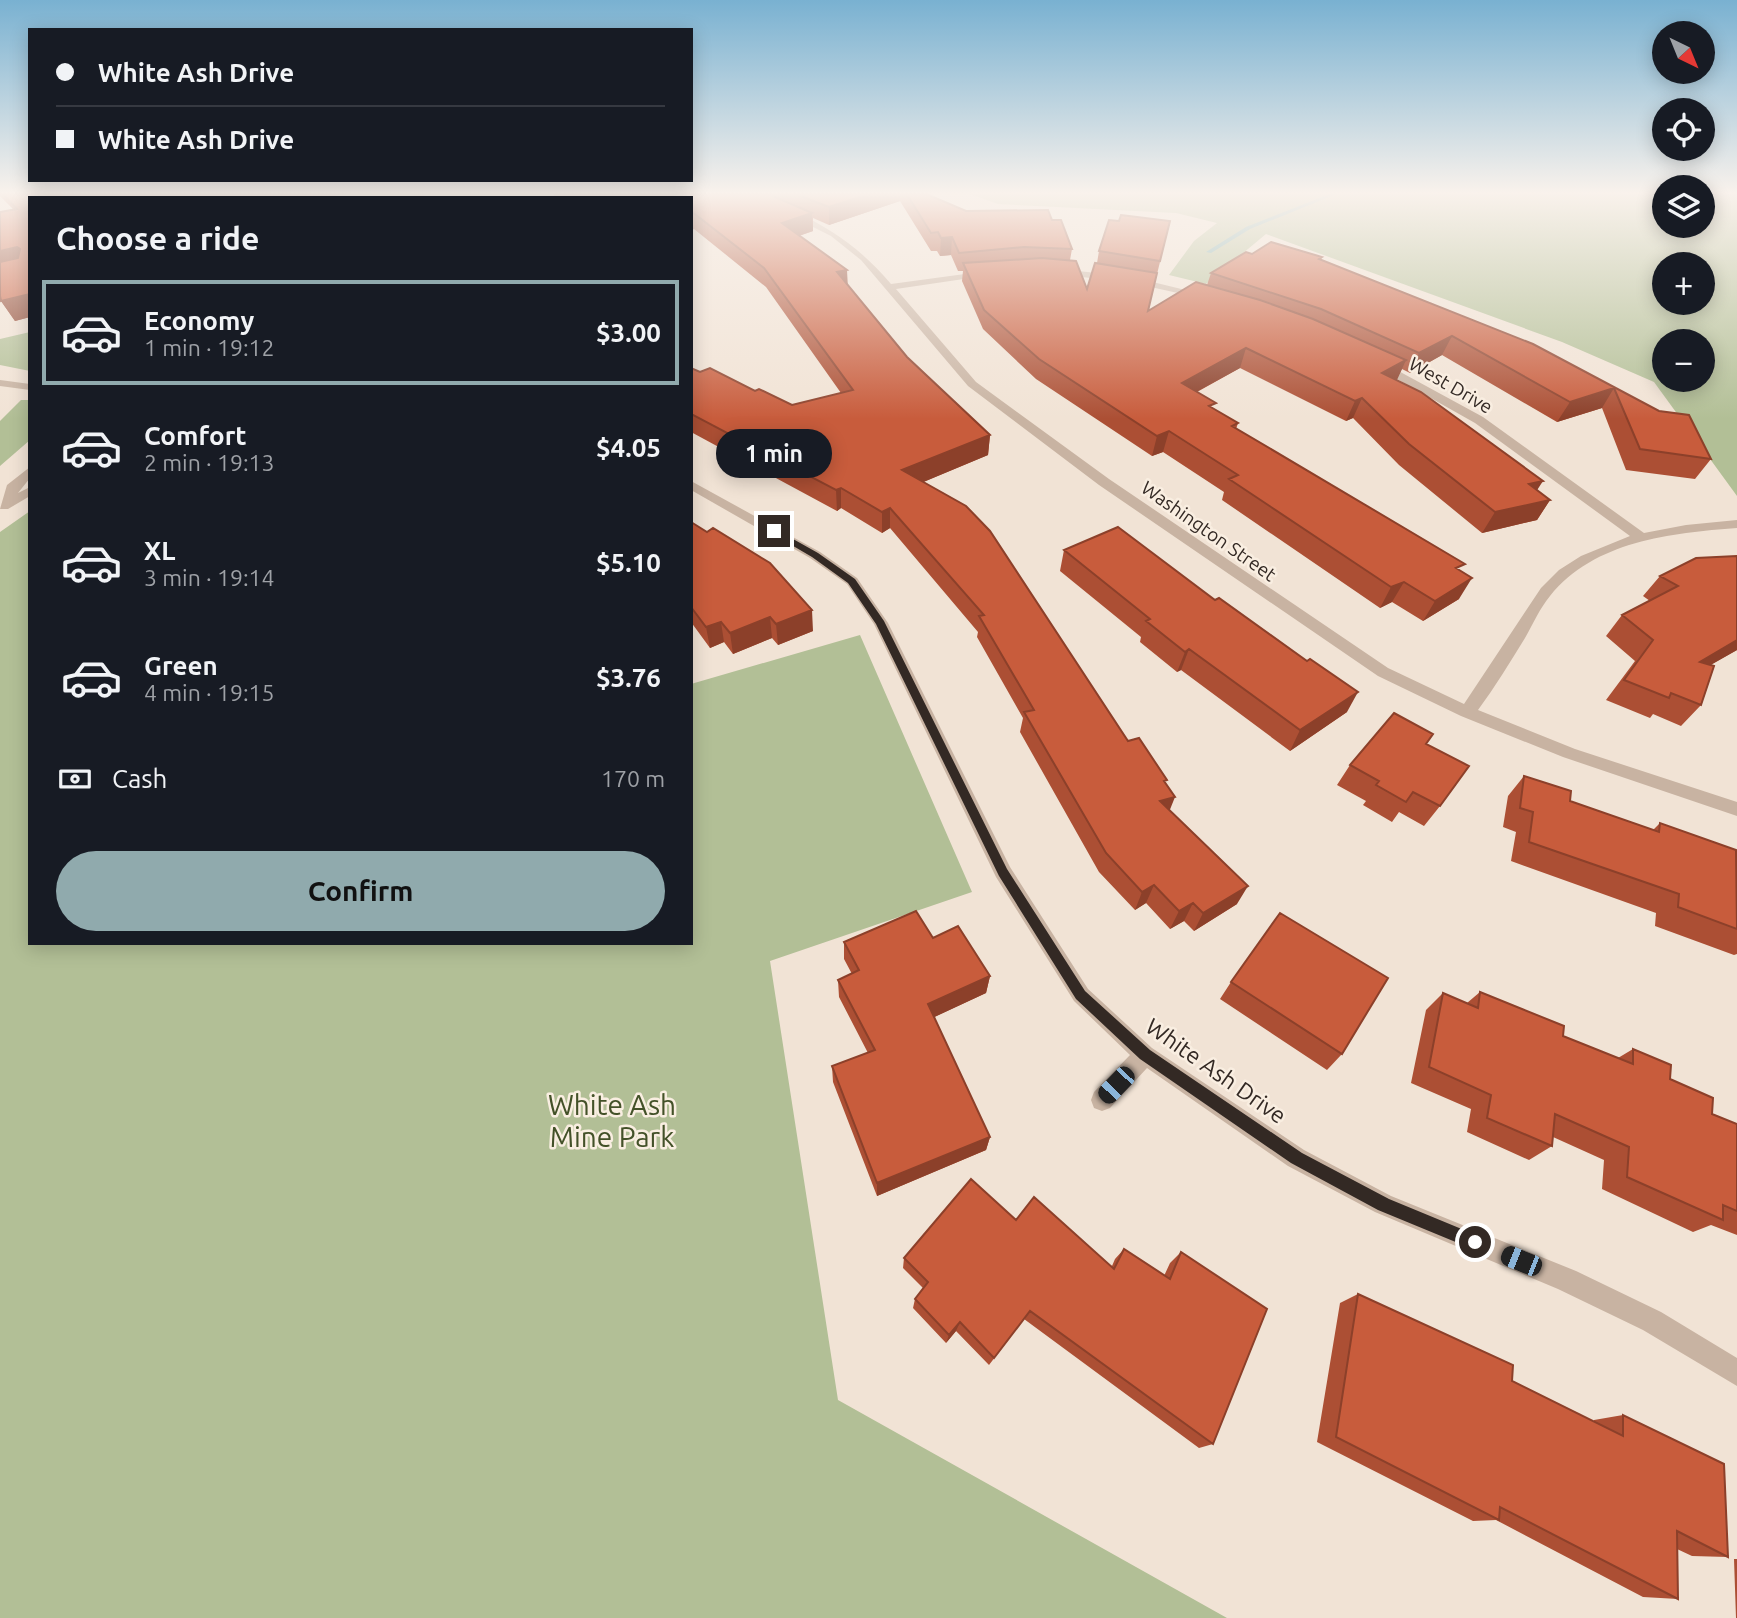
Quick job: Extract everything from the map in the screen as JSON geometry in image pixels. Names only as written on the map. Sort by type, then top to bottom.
[{"type":"street","name":"Washington Street","points":[[873,269],[972,384],[1104,482],[1383,672],[1467,712],[1569,754],[1737,809]]},
{"type":"street","points":[[890,287],[1001,272]]},
{"type":"street","points":[[1044,272],[1128,279],[1216,300]]},
{"type":"street","name":"West Drive","points":[[1367,360],[1431,391],[1479,420],[1642,538]]},
{"type":"street","points":[[0,383],[28,387]]},
{"type":"street","points":[[5,505],[12,488],[28,473]]},
{"type":"street","name":"White Ash Drive","points":[[693,486],[815,555],[852,581],[881,623],[1003,872],[1081,995],[1145,1055],[1296,1158],[1383,1204],[1567,1280],[1652,1321],[1737,1373]]},
{"type":"street","points":[[5,505],[28,492]]},
{"type":"street","points":[[1467,712],[1493,679],[1546,591],[1582,560],[1642,538],[1697,527],[1737,524]]},
{"type":"street","points":[[1102,1100],[1145,1055]]},
{"type":"green space","points":[[1174,269],[1225,269],[1206,284],[1169,275]]},
{"type":"green space","points":[[1361,269],[1652,269],[1652,315],[1715,315],[1715,269],[1737,269],[1737,496],[1661,392],[1715,392],[1715,329],[1652,329],[1652,381],[1562,342]]},
{"type":"green space","points":[[28,332],[28,371],[0,365],[0,339]]},
{"type":"green space","points":[[21,400],[28,400],[28,442],[0,466],[0,421]]},
{"type":"green space","name":"White Ash Mine Park","points":[[28,512],[28,945],[693,945],[693,683],[860,635],[972,892],[770,961],[838,1400],[1227,1618],[0,1618],[0,532]]},
{"type":"building","points":[[0,269],[28,269],[28,294],[1,301]]},
{"type":"building","points":[[764,269],[847,270],[837,272],[907,357],[990,435],[902,470],[966,506],[990,531],[1128,741],[1139,738],[1167,780],[1164,781],[1175,797],[1160,801],[1248,886],[1203,913],[1193,903],[1179,911],[1154,885],[1142,892],[1106,853],[1024,712],[1034,710],[979,616],[984,615],[890,508],[882,512],[841,488],[836,490],[693,415],[693,369],[700,372],[710,368],[755,391],[759,389],[792,405],[853,390]]},
{"type":"building","points":[[965,269],[1079,269],[1087,289],[1093,269],[1129,269],[1157,273],[1148,311],[1196,282],[1260,300],[1313,319],[1406,360],[1382,373],[1421,392],[1543,481],[1529,484],[1550,500],[1495,512],[1409,444],[1362,398],[1355,401],[1246,348],[1182,383],[1216,403],[1209,406],[1238,423],[1232,426],[1465,564],[1456,568],[1472,578],[1435,601],[1404,582],[1391,587],[1229,479],[1238,475],[1169,431],[1157,436],[1039,359],[984,310]]},
{"type":"building","points":[[1218,269],[1343,269],[1533,344],[1659,411],[1689,415],[1711,459],[1640,449],[1614,388],[1570,402],[1452,336],[1419,353],[1321,309],[1211,273]]},
{"type":"building","points":[[693,523],[707,532],[713,528],[770,563],[812,610],[776,624],[770,617],[730,633],[721,622],[706,627],[693,610]]},
{"type":"building","points":[[1118,527],[1215,600],[1219,598],[1307,661],[1310,659],[1358,692],[1300,730],[1189,649],[1185,652],[1146,621],[1150,619],[1064,550]]},
{"type":"building","points":[[1737,556],[1737,640],[1700,662],[1714,666],[1701,705],[1671,693],[1669,698],[1624,680],[1653,640],[1622,615],[1678,586],[1660,576],[1696,558]]},
{"type":"building","points":[[1394,713],[1433,734],[1426,744],[1469,766],[1440,806],[1413,792],[1406,802],[1376,785],[1379,781],[1350,765]]},
{"type":"building","points":[[1524,776],[1571,791],[1570,801],[1659,832],[1660,823],[1736,850],[1737,929],[1678,907],[1679,894],[1529,842],[1533,812],[1520,808]]},
{"type":"building","points":[[916,911],[933,938],[958,926],[990,976],[928,1004],[990,1137],[877,1183],[832,1066],[875,1050],[838,980],[859,970],[844,942]]},
{"type":"building","points":[[1280,913],[1388,978],[1342,1054],[1231,982]]},
{"type":"building","points":[[1480,992],[1564,1026],[1563,1036],[1633,1064],[1633,1049],[1671,1065],[1670,1079],[1713,1098],[1712,1114],[1737,1124],[1737,1211],[1723,1205],[1723,1220],[1627,1177],[1629,1147],[1555,1114],[1552,1146],[1487,1118],[1491,1095],[1429,1067],[1443,993],[1478,1008]]},
{"type":"building","points":[[971,1179],[1016,1220],[1034,1197],[1114,1269],[1124,1249],[1170,1279],[1181,1252],[1267,1309],[1213,1444],[1030,1311],[994,1358],[960,1322],[949,1335],[915,1299],[928,1282],[904,1258]]},
{"type":"building","points":[[1358,1294],[1513,1365],[1512,1381],[1623,1436],[1623,1415],[1724,1464],[1728,1557],[1677,1531],[1678,1599],[1500,1507],[1499,1520],[1336,1437]]},
{"type":"route","points":[[774,531],[852,581],[881,623],[1003,872],[1081,995],[1145,1055],[1296,1158],[1383,1204],[1475,1242]]}]
